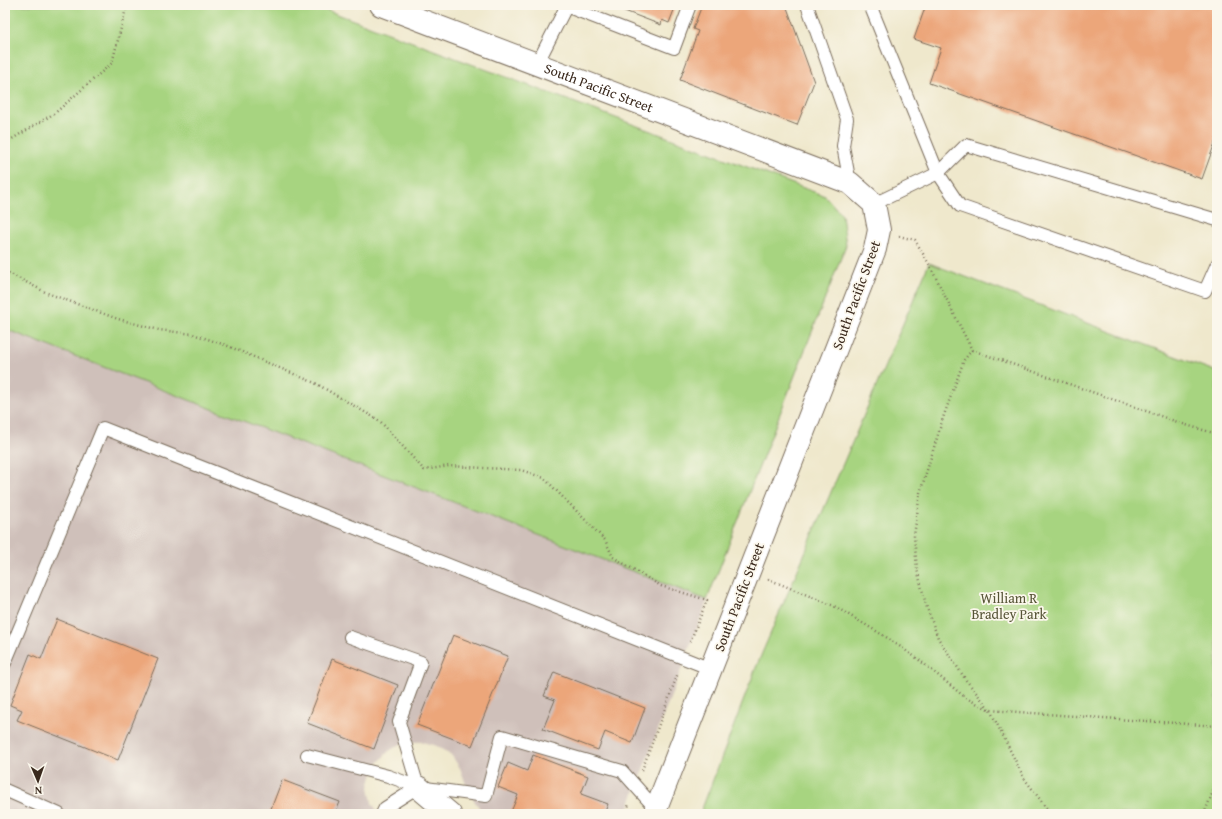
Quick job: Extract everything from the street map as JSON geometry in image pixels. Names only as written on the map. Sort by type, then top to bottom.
[{"type":"street","name":"South Pacific Street","points":[[381,5],[850,183],[874,204],[879,230],[875,249],[655,811]]},
{"type":"street","points":[[418,787],[450,814]]},
{"type":"lane","points":[[537,64],[566,6],[674,48],[690,5]]},
{"type":"lane","points":[[808,5],[847,119],[843,146],[850,183]]},
{"type":"lane","points":[[870,5],[938,173],[960,206],[1205,291],[1217,264]]},
{"type":"lane","points":[[874,204],[938,173],[966,145],[1217,220]]},
{"type":"lane","points":[[5,663],[103,428],[711,669]]},
{"type":"lane","points":[[350,637],[421,662],[399,722],[418,787]]},
{"type":"lane","points":[[307,755],[388,776],[418,787],[486,796],[502,736],[622,771],[655,811]]},
{"type":"lane","points":[[382,814],[385,808],[418,787]]},
{"type":"lane","points":[[5,790],[59,814]]},
{"type":"path","points":[[5,142],[55,113],[112,63],[127,5]]},
{"type":"path","points":[[879,230],[915,240],[972,350],[1217,434]]},
{"type":"path","points":[[5,271],[47,293],[111,316],[159,330],[193,334],[228,346],[315,383],[380,422],[424,470],[448,466],[521,470],[544,478],[605,540],[613,557],[660,586],[707,600],[683,658],[626,814]]},
{"type":"path","points":[[972,350],[964,360],[920,493],[914,536],[917,569],[926,604],[938,638],[966,680],[990,710],[1024,778],[1051,814]]},
{"type":"path","points":[[749,572],[834,606],[886,637],[918,659],[966,698],[990,710],[1217,726]]},
{"type":"path","points":[[1204,814],[1217,782]]},
{"type":"shaded area","points":[[5,328],[709,596],[626,814],[484,814],[470,795],[460,768],[452,756],[437,746],[422,742],[404,742],[389,751],[375,766],[369,787],[372,803],[379,814],[5,814]]},
{"type":"green space","points":[[5,5],[313,5],[825,196],[842,215],[846,245],[707,600],[5,329]]},
{"type":"green space","name":"William R Bradley Park","points":[[929,263],[1217,372],[1217,814],[700,814],[757,665]]},
{"type":"building","points":[[609,5],[676,5],[669,23],[662,20],[661,25]]},
{"type":"building","points":[[702,5],[786,5],[814,82],[797,125],[680,80],[698,31],[693,29]]},
{"type":"building","points":[[926,5],[1217,5],[1217,137],[1202,179],[929,83],[941,48],[914,39]]},
{"type":"building","points":[[57,619],[158,659],[118,760],[17,720],[22,710],[10,705],[30,654],[41,659]]},
{"type":"building","points":[[453,635],[508,656],[472,746],[417,725]]},
{"type":"building","points":[[332,659],[398,685],[374,749],[307,723]]},
{"type":"building","points":[[554,672],[645,708],[632,743],[605,732],[598,750],[543,729],[555,700],[544,696]]},
{"type":"building","points":[[533,755],[588,776],[581,794],[608,804],[604,814],[510,814],[518,795],[498,787],[508,763],[527,771]]},
{"type":"building","points":[[282,780],[340,802],[335,814],[269,814]]}]
